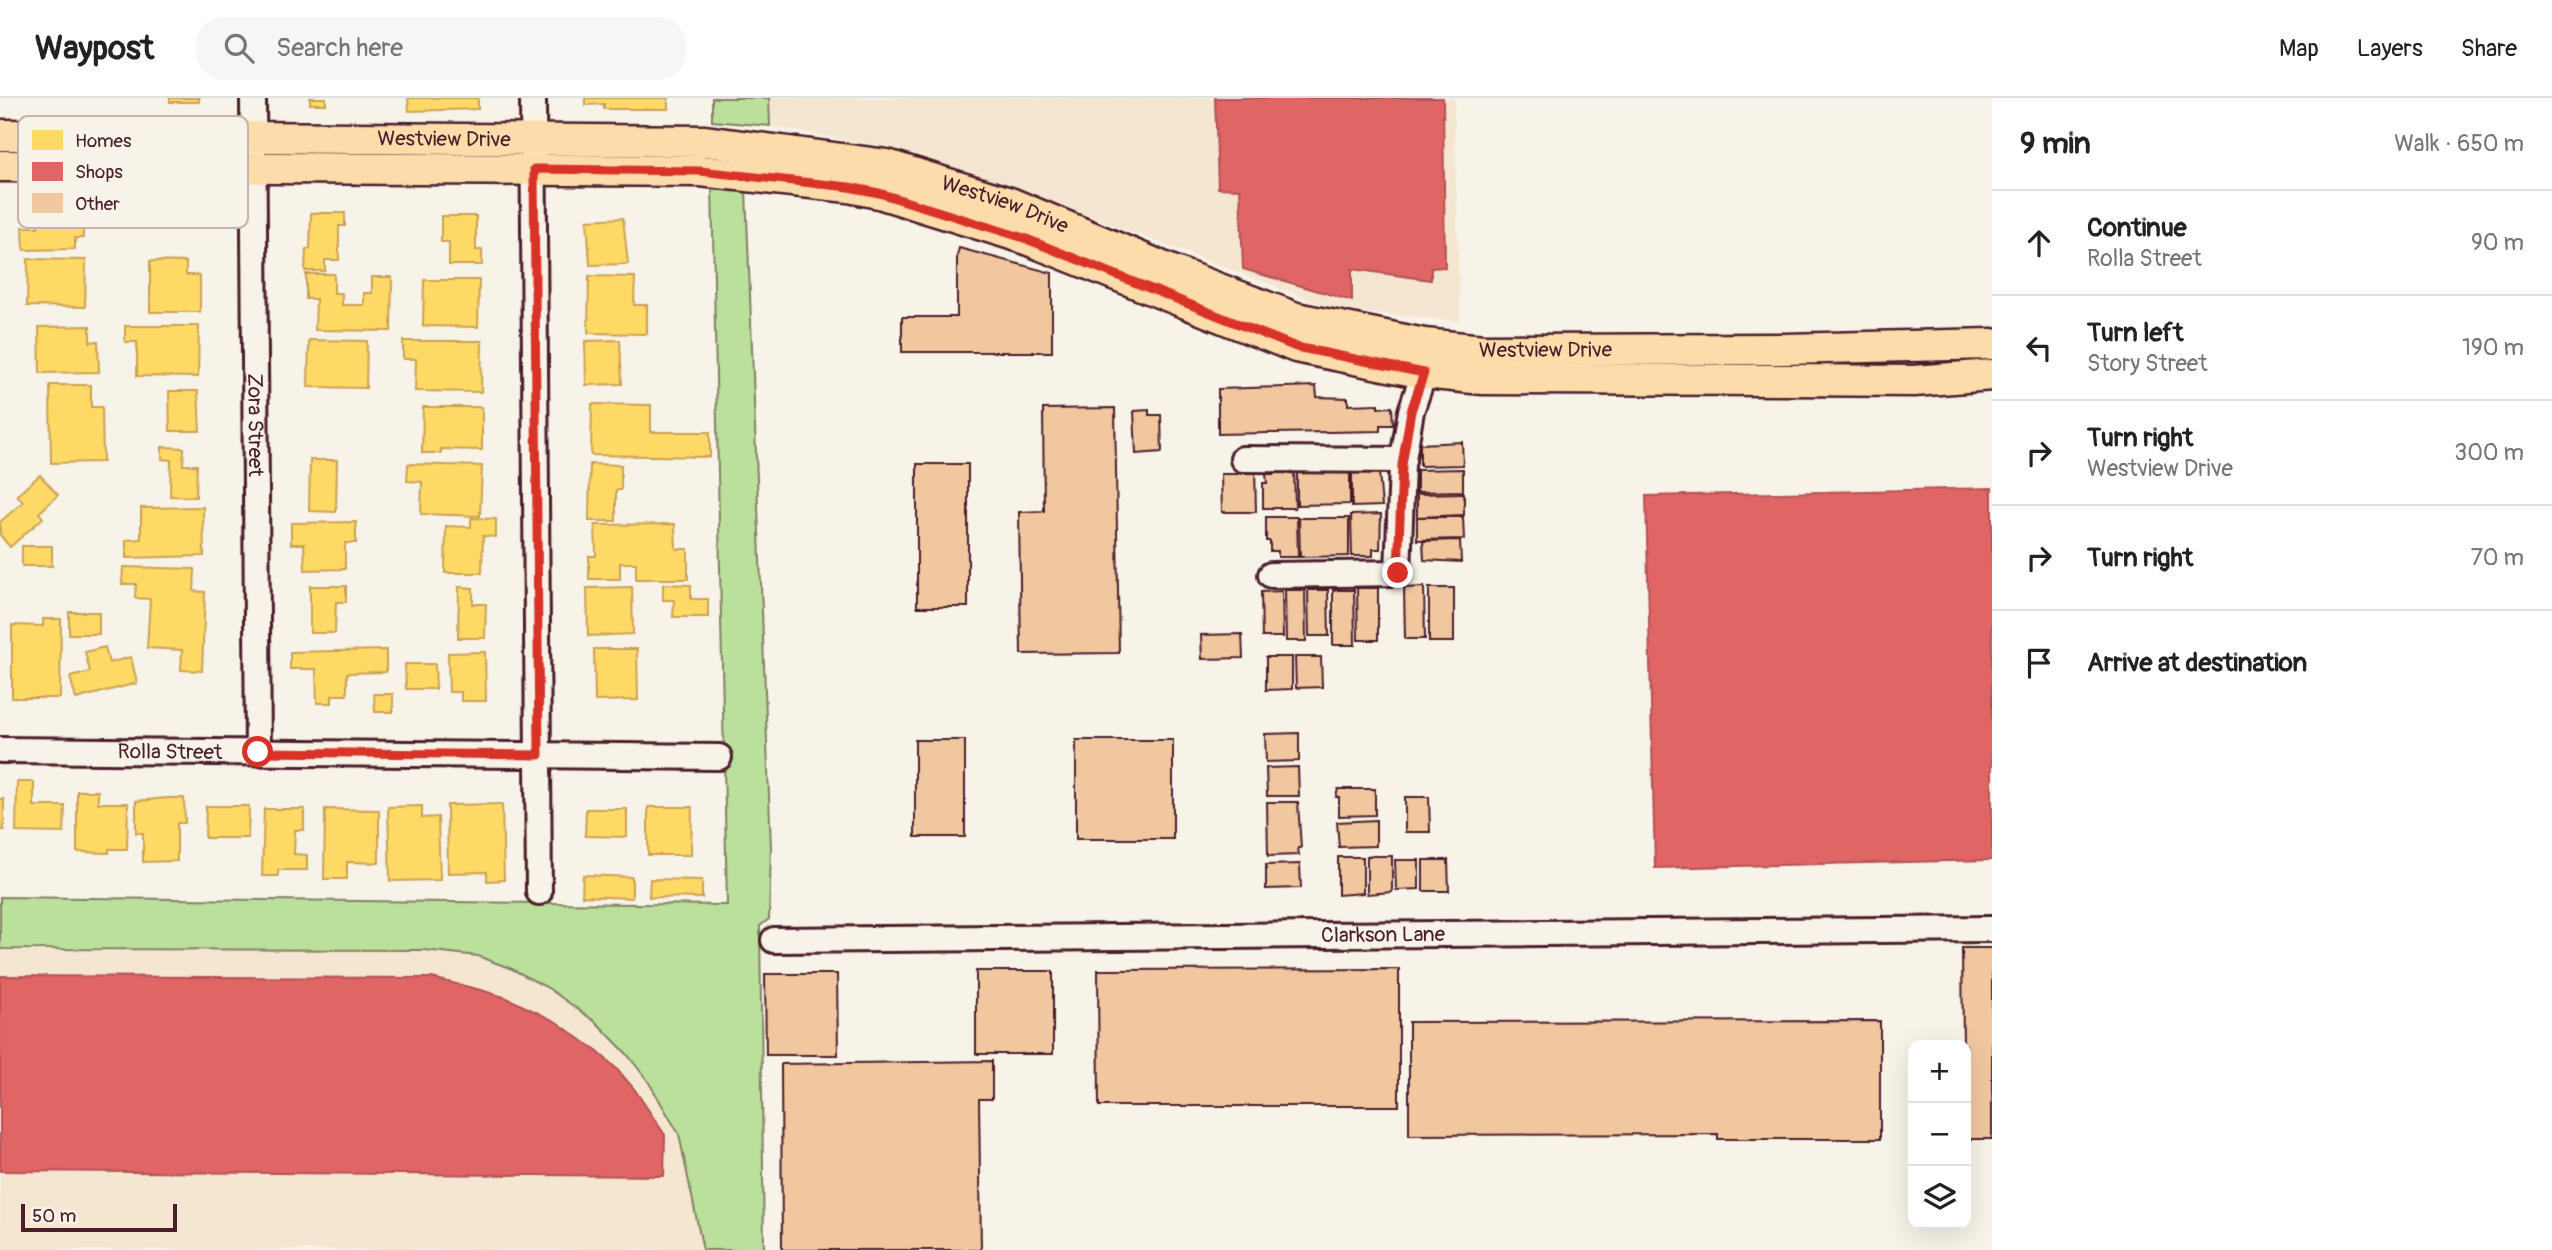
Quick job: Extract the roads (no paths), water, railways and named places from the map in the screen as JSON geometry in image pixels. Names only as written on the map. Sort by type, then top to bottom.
[{"type":"main road","name":"Westview Drive","points":[[0,135],[18,135]]},
{"type":"main road","name":"Westview Drive","points":[[248,138],[705,141],[887,165],[1010,203],[1172,271],[1296,318],[1424,344],[1483,351],[1784,349],[1992,344]]},
{"type":"main road","name":"Westview Drive","points":[[0,166],[18,166]]},
{"type":"main road","name":"Westview Drive","points":[[248,169],[700,171],[849,187],[879,193],[1024,238],[1296,347],[1424,373],[1483,379],[1914,381],[1992,374]]},
{"type":"street","name":"Zora Street","points":[[253,98],[258,752]]},
{"type":"street","points":[[533,98],[539,892]]},
{"type":"street","points":[[1271,575],[1398,573],[1403,460],[1411,411],[1424,373]]},
{"type":"street","points":[[1243,459],[1403,460]]},
{"type":"street","name":"Rolla Street","points":[[0,750],[719,757]]},
{"type":"street","name":"Clarkson Lane","points":[[774,940],[1992,929]]}]
